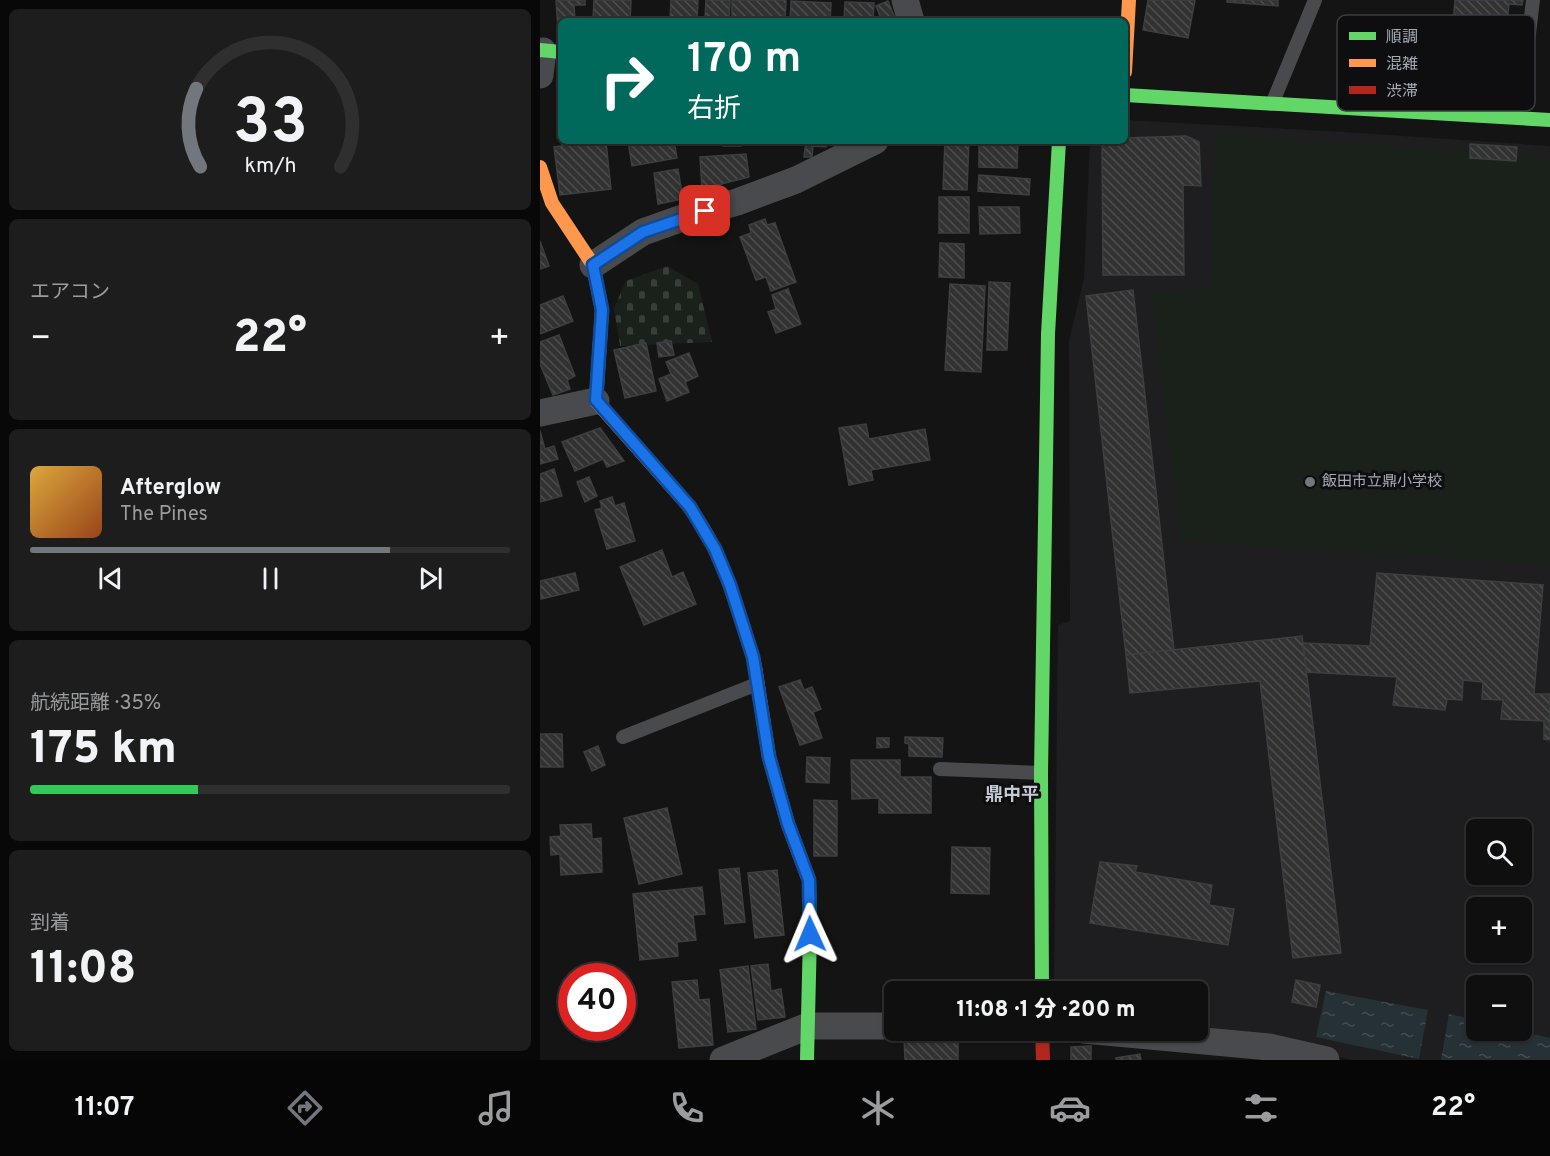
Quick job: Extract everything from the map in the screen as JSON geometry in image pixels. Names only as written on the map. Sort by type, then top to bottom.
[{"type":"street","points":[[905,0],[910,18]]},
{"type":"street","points":[[1128,18],[1129,0]]},
{"type":"street","points":[[1128,95],[1337,108]]},
{"type":"street","points":[[1396,111],[1550,120]]},
{"type":"street","points":[[593,265],[643,232],[796,180],[869,144]]},
{"type":"street","points":[[1042,981],[1041,773],[1048,334],[1059,144]]},
{"type":"street","points":[[540,166],[552,203],[593,265],[602,310],[596,400],[690,507],[715,549],[730,585],[753,657],[769,757],[788,824],[809,880],[807,1060]]},
{"type":"street","points":[[540,413],[596,400]]},
{"type":"street","points":[[723,1060],[808,1026],[884,1026]]},
{"type":"street","points":[[1042,1041],[1043,1060]]},
{"type":"street","points":[[1168,1041],[1326,1060]]},
{"type":"lane","points":[[1272,104],[1315,0]]},
{"type":"lane","points":[[1531,15],[1533,0]]},
{"type":"lane","points":[[1519,118],[1520,111]]},
{"type":"lane","points":[[623,737],[757,684]]},
{"type":"lane","points":[[940,769],[1041,773]]},
{"type":"shaded area","name":"飯田市立鼎小学校","points":[[1128,120],[1550,146],[1550,1060],[1352,1060],[1278,1043],[1208,1032],[1208,981],[1054,981],[1058,625],[1070,621],[1069,341],[1084,278],[1090,144],[1128,144]]},
{"type":"green space","points":[[1215,134],[1550,156],[1550,565],[1180,541],[1151,291],[1212,289]]},
{"type":"green space","points":[[667,266],[698,284],[712,342],[620,346],[614,308],[626,281]]},
{"type":"water","points":[[1326,991],[1428,1010],[1419,1059],[1316,1037]]},
{"type":"water","points":[[1449,1014],[1466,1018],[1466,1041],[1532,1041],[1532,1034],[1550,1038],[1550,1060],[1441,1060]]},
{"type":"building","points":[[556,0],[585,0],[585,5],[574,5],[575,18],[558,18],[558,29]]},
{"type":"building","points":[[594,0],[631,0],[630,18],[593,18]]},
{"type":"building","points":[[671,0],[698,0],[697,18],[670,18]]},
{"type":"building","points":[[706,0],[730,0],[729,18],[705,18]]},
{"type":"building","points":[[732,0],[786,0],[785,18],[732,18]]},
{"type":"building","points":[[1148,0],[1195,0],[1188,38],[1143,30]]},
{"type":"building","points":[[1227,0],[1278,0],[1278,6],[1227,2]]},
{"type":"building","points":[[1455,0],[1523,0],[1522,5],[1509,4],[1508,15],[1454,15]]},
{"type":"building","points":[[791,1],[831,3],[830,18],[790,18]]},
{"type":"building","points":[[888,1],[895,18],[881,18],[876,6]]},
{"type":"building","points":[[845,2],[874,3],[873,18],[844,18]]},
{"type":"building","points":[[1186,136],[1199,142],[1201,186],[1183,185],[1184,275],[1103,275],[1102,144],[1128,144],[1128,138]]},
{"type":"building","points":[[562,144],[575,144],[575,146],[606,144],[611,189],[560,195],[554,147],[562,146]]},
{"type":"building","points":[[628,144],[675,144],[677,158],[632,166]]},
{"type":"building","points":[[723,144],[741,144],[741,146],[723,146]]},
{"type":"building","points":[[806,144],[826,144],[826,147],[813,146],[812,157],[804,157]]},
{"type":"building","points":[[945,144],[969,144],[967,190],[943,189]]},
{"type":"building","points":[[979,144],[1018,144],[1017,168],[979,167]]},
{"type":"building","points":[[1470,144],[1517,147],[1516,161],[1470,158]]},
{"type":"building","points":[[746,154],[749,177],[702,189],[700,157]]},
{"type":"building","points":[[678,169],[683,199],[658,204],[654,173]]},
{"type":"building","points":[[979,175],[1030,179],[1029,195],[978,191]]},
{"type":"building","points":[[939,197],[969,197],[969,233],[939,233]]},
{"type":"building","points":[[979,207],[1019,207],[1020,233],[980,234]]},
{"type":"building","points":[[765,219],[767,225],[775,223],[796,282],[771,291],[766,277],[756,280],[740,237],[751,233],[749,225]]},
{"type":"building","points":[[540,241],[549,266],[540,269]]},
{"type":"building","points":[[940,243],[964,244],[964,278],[939,277]]},
{"type":"building","points":[[989,282],[1010,283],[1007,350],[987,350]]},
{"type":"building","points":[[950,284],[985,286],[981,372],[945,370]]},
{"type":"building","points":[[788,289],[801,324],[776,333],[768,312],[776,309],[772,295]]},
{"type":"building","points":[[1133,290],[1174,650],[1126,655],[1086,296]]},
{"type":"building","points":[[563,296],[573,321],[540,334],[540,305]]},
{"type":"building","points":[[559,335],[575,376],[567,380],[570,389],[553,395],[540,364],[540,342]]},
{"type":"building","points":[[671,341],[674,355],[659,357],[657,343]]},
{"type":"building","points":[[646,343],[656,391],[625,398],[614,350]]},
{"type":"building","points":[[689,353],[698,376],[685,382],[689,392],[667,401],[659,379],[671,374],[666,362]]},
{"type":"building","points":[[866,424],[869,439],[925,429],[930,460],[871,470],[873,480],[849,485],[839,428]]},
{"type":"building","points":[[600,428],[624,461],[607,467],[603,459],[575,471],[562,442]]},
{"type":"building","points":[[540,431],[545,449],[554,446],[558,459],[540,464]]},
{"type":"building","points":[[554,469],[562,496],[540,502],[540,474]]},
{"type":"building","points":[[589,477],[597,496],[585,502],[577,482]]},
{"type":"building","points":[[612,497],[615,506],[624,503],[635,541],[607,549],[595,510],[602,508],[600,501]]},
{"type":"building","points":[[662,550],[672,577],[683,572],[696,604],[644,625],[620,567]]},
{"type":"building","points":[[575,573],[579,590],[541,599],[540,581]]},
{"type":"building","points":[[1377,573],[1543,585],[1534,694],[1550,694],[1550,740],[1544,739],[1544,721],[1501,719],[1503,700],[1482,699],[1483,682],[1463,680],[1462,700],[1447,699],[1445,710],[1393,705],[1397,677],[1306,672],[1303,643],[1370,646]]},
{"type":"building","points":[[1302,636],[1341,953],[1293,958],[1260,681],[1130,693],[1126,655]]},
{"type":"building","points":[[800,680],[804,690],[812,687],[821,709],[813,712],[822,738],[800,745],[779,687]]},
{"type":"building","points":[[540,734],[562,734],[563,767],[540,767]]},
{"type":"building","points":[[905,737],[943,738],[942,757],[909,756],[909,744],[905,743]]},
{"type":"building","points":[[877,738],[889,738],[889,747],[877,748]]},
{"type":"building","points":[[598,746],[605,765],[592,771],[584,752]]},
{"type":"building","points":[[807,757],[830,758],[829,783],[806,782]]},
{"type":"building","points":[[851,760],[900,760],[900,777],[931,777],[931,813],[879,813],[879,798],[852,799]]},
{"type":"building","points":[[814,800],[837,801],[837,856],[814,856]]},
{"type":"building","points":[[667,808],[682,874],[639,884],[624,818]]},
{"type":"building","points":[[591,824],[592,839],[601,838],[602,872],[561,875],[560,854],[551,855],[550,837],[561,836],[560,825]]},
{"type":"building","points":[[952,847],[990,848],[989,894],[951,893]]},
{"type":"building","points":[[1100,862],[1137,866],[1135,872],[1212,885],[1209,905],[1234,909],[1228,945],[1090,923]]},
{"type":"building","points":[[739,868],[745,922],[725,924],[719,870]]},
{"type":"building","points":[[777,870],[784,935],[755,938],[748,873]]},
{"type":"building","points":[[702,887],[705,914],[693,915],[696,940],[677,942],[678,956],[640,960],[633,894]]},
{"type":"building","points":[[768,964],[771,991],[781,989],[785,1017],[758,1020],[751,966]]},
{"type":"building","points":[[748,966],[756,1029],[728,1032],[720,970]]},
{"type":"building","points":[[697,980],[699,1000],[709,999],[713,1045],[679,1048],[672,982]]},
{"type":"building","points":[[1296,980],[1320,985],[1316,1007],[1292,1002]]},
{"type":"building","points":[[904,1041],[958,1041],[958,1060],[905,1060]]},
{"type":"building","points":[[1091,1046],[1091,1060],[1071,1060],[1071,1047]]},
{"type":"building","points":[[1140,1054],[1141,1060],[1116,1060],[1116,1058]]},
{"type":"traffic: fast","points":[[540,50],[558,52]]},
{"type":"traffic: fast","points":[[1128,95],[1337,107]]},
{"type":"traffic: fast","points":[[1397,111],[1550,120]]},
{"type":"traffic: fast","points":[[1042,981],[1041,773],[1048,334],[1059,144]]},
{"type":"traffic: fast","points":[[807,875],[810,934],[807,1060]]},
{"type":"traffic: slow","points":[[1128,18],[1129,0]]},
{"type":"traffic: slow","points":[[540,167],[552,203],[593,265],[602,310],[596,401],[680,496]]},
{"type":"traffic: slow","points":[[755,667],[769,757],[788,824],[807,875]]},
{"type":"traffic: jam","points":[[680,496],[706,532],[725,572],[755,667]]},
{"type":"traffic: jam","points":[[1042,1041],[1043,1060]]},
{"type":"place","name":"飯田市立鼎小学校","points":[[1310,482]]},
{"type":"district","name":"鼎中平","points":[[1012,795]]},
{"type":"route","points":[[705,211],[643,232],[593,265],[602,310],[596,400],[690,507],[715,549],[730,585],[753,657],[769,757],[788,824],[809,880],[810,934]]}]
